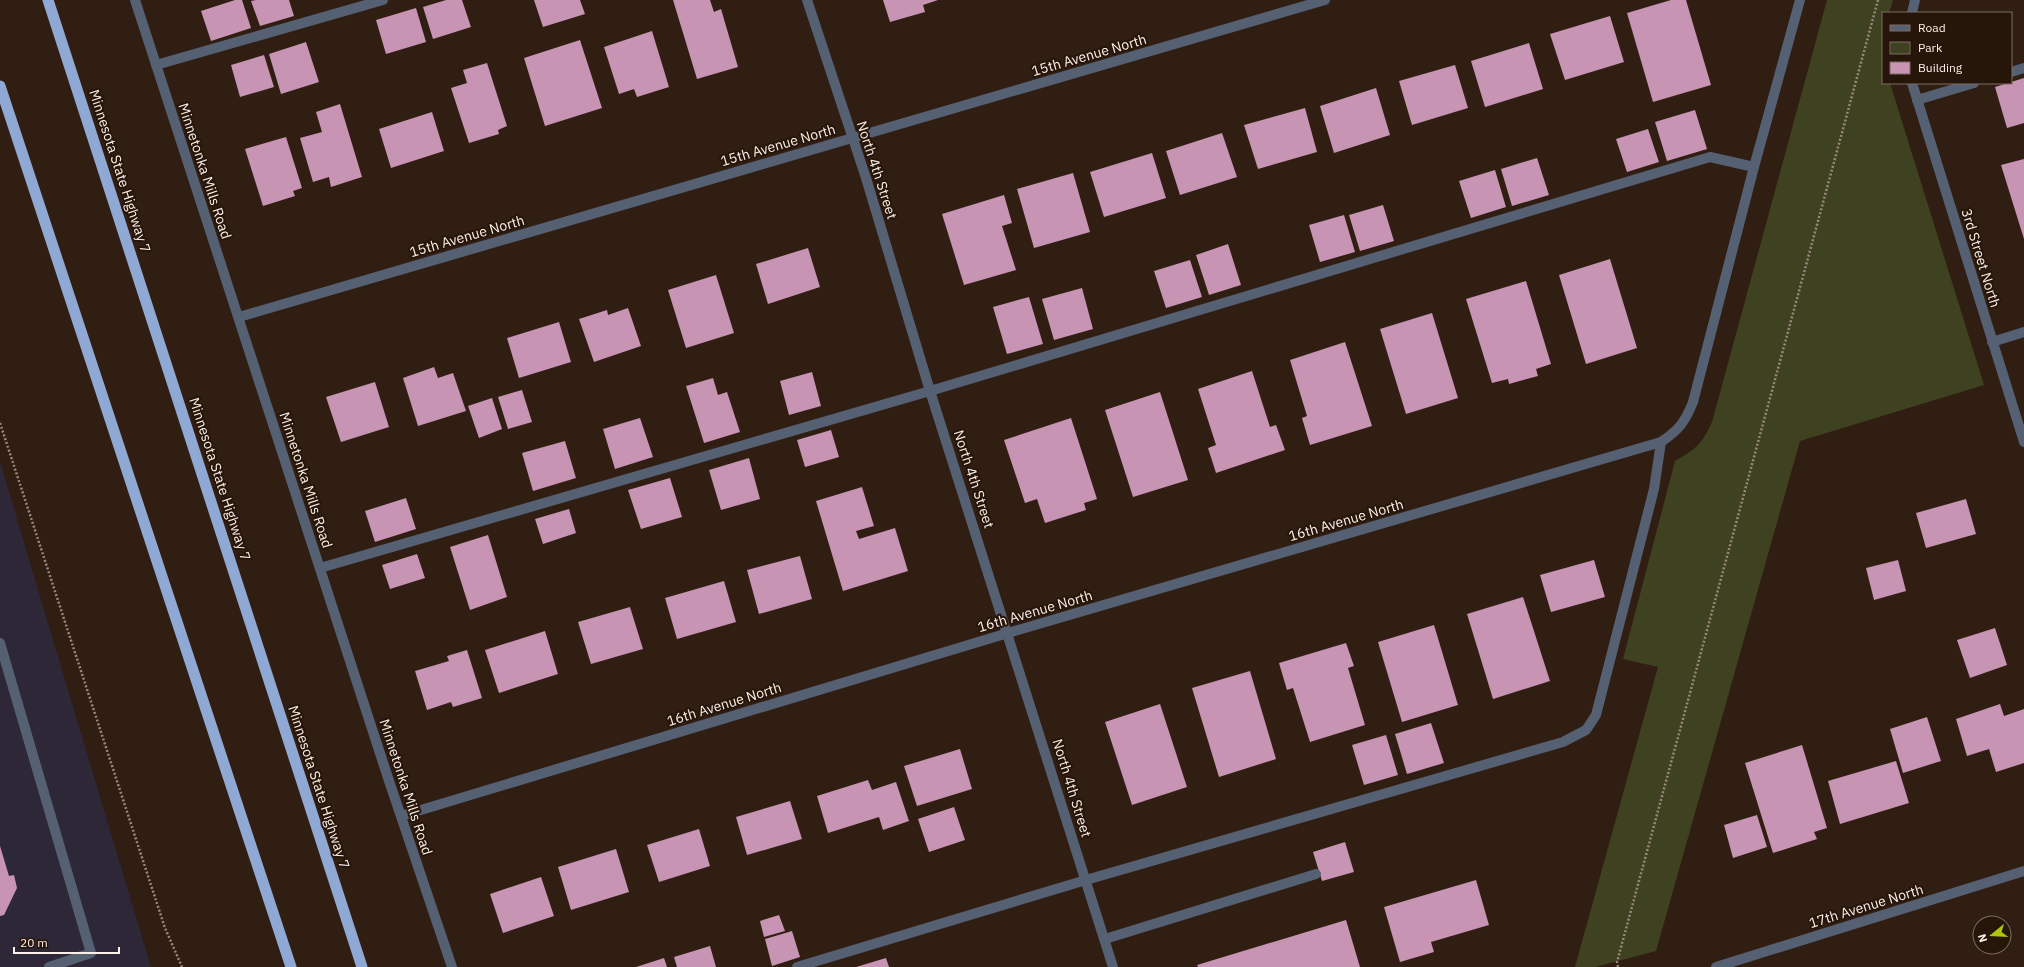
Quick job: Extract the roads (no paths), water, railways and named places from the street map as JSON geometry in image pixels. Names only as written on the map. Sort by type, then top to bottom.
[{"type":"highway","name":"Minnesota State Highway 7","points":[[48,0],[362,967]]},
{"type":"highway","points":[[0,86],[290,967]]},
{"type":"street","name":"Minnetonka Mills Road","points":[[135,0],[401,816],[452,967]]},
{"type":"street","points":[[156,65],[383,0]]},
{"type":"street","name":"North 4th Street","points":[[807,0],[852,138],[930,391],[1113,967]]},
{"type":"street","name":"15th Avenue North","points":[[239,317],[1325,0]]},
{"type":"street","points":[[320,568],[930,391],[1710,157],[1754,167],[1800,0]]},
{"type":"street","points":[[1912,12],[1915,0]]},
{"type":"street","points":[[2012,72],[2024,68]]},
{"type":"street","name":"3rd Street North","points":[[1912,84],[2024,442]]},
{"type":"street","points":[[1917,100],[1971,84]]},
{"type":"street","name":"16th Avenue North","points":[[401,816],[1008,633],[1661,442],[1676,432],[1686,419],[1693,402],[1754,167]]},
{"type":"street","points":[[1992,342],[2024,332]]},
{"type":"street","points":[[797,967],[1086,880],[1563,742],[1586,730],[1596,715],[1654,488],[1661,442]]},
{"type":"street","points":[[0,643],[91,953],[49,967]]},
{"type":"street","name":"17th Avenue North","points":[[1716,967],[2024,871]]},
{"type":"street","points":[[1105,939],[1316,874]]}]
